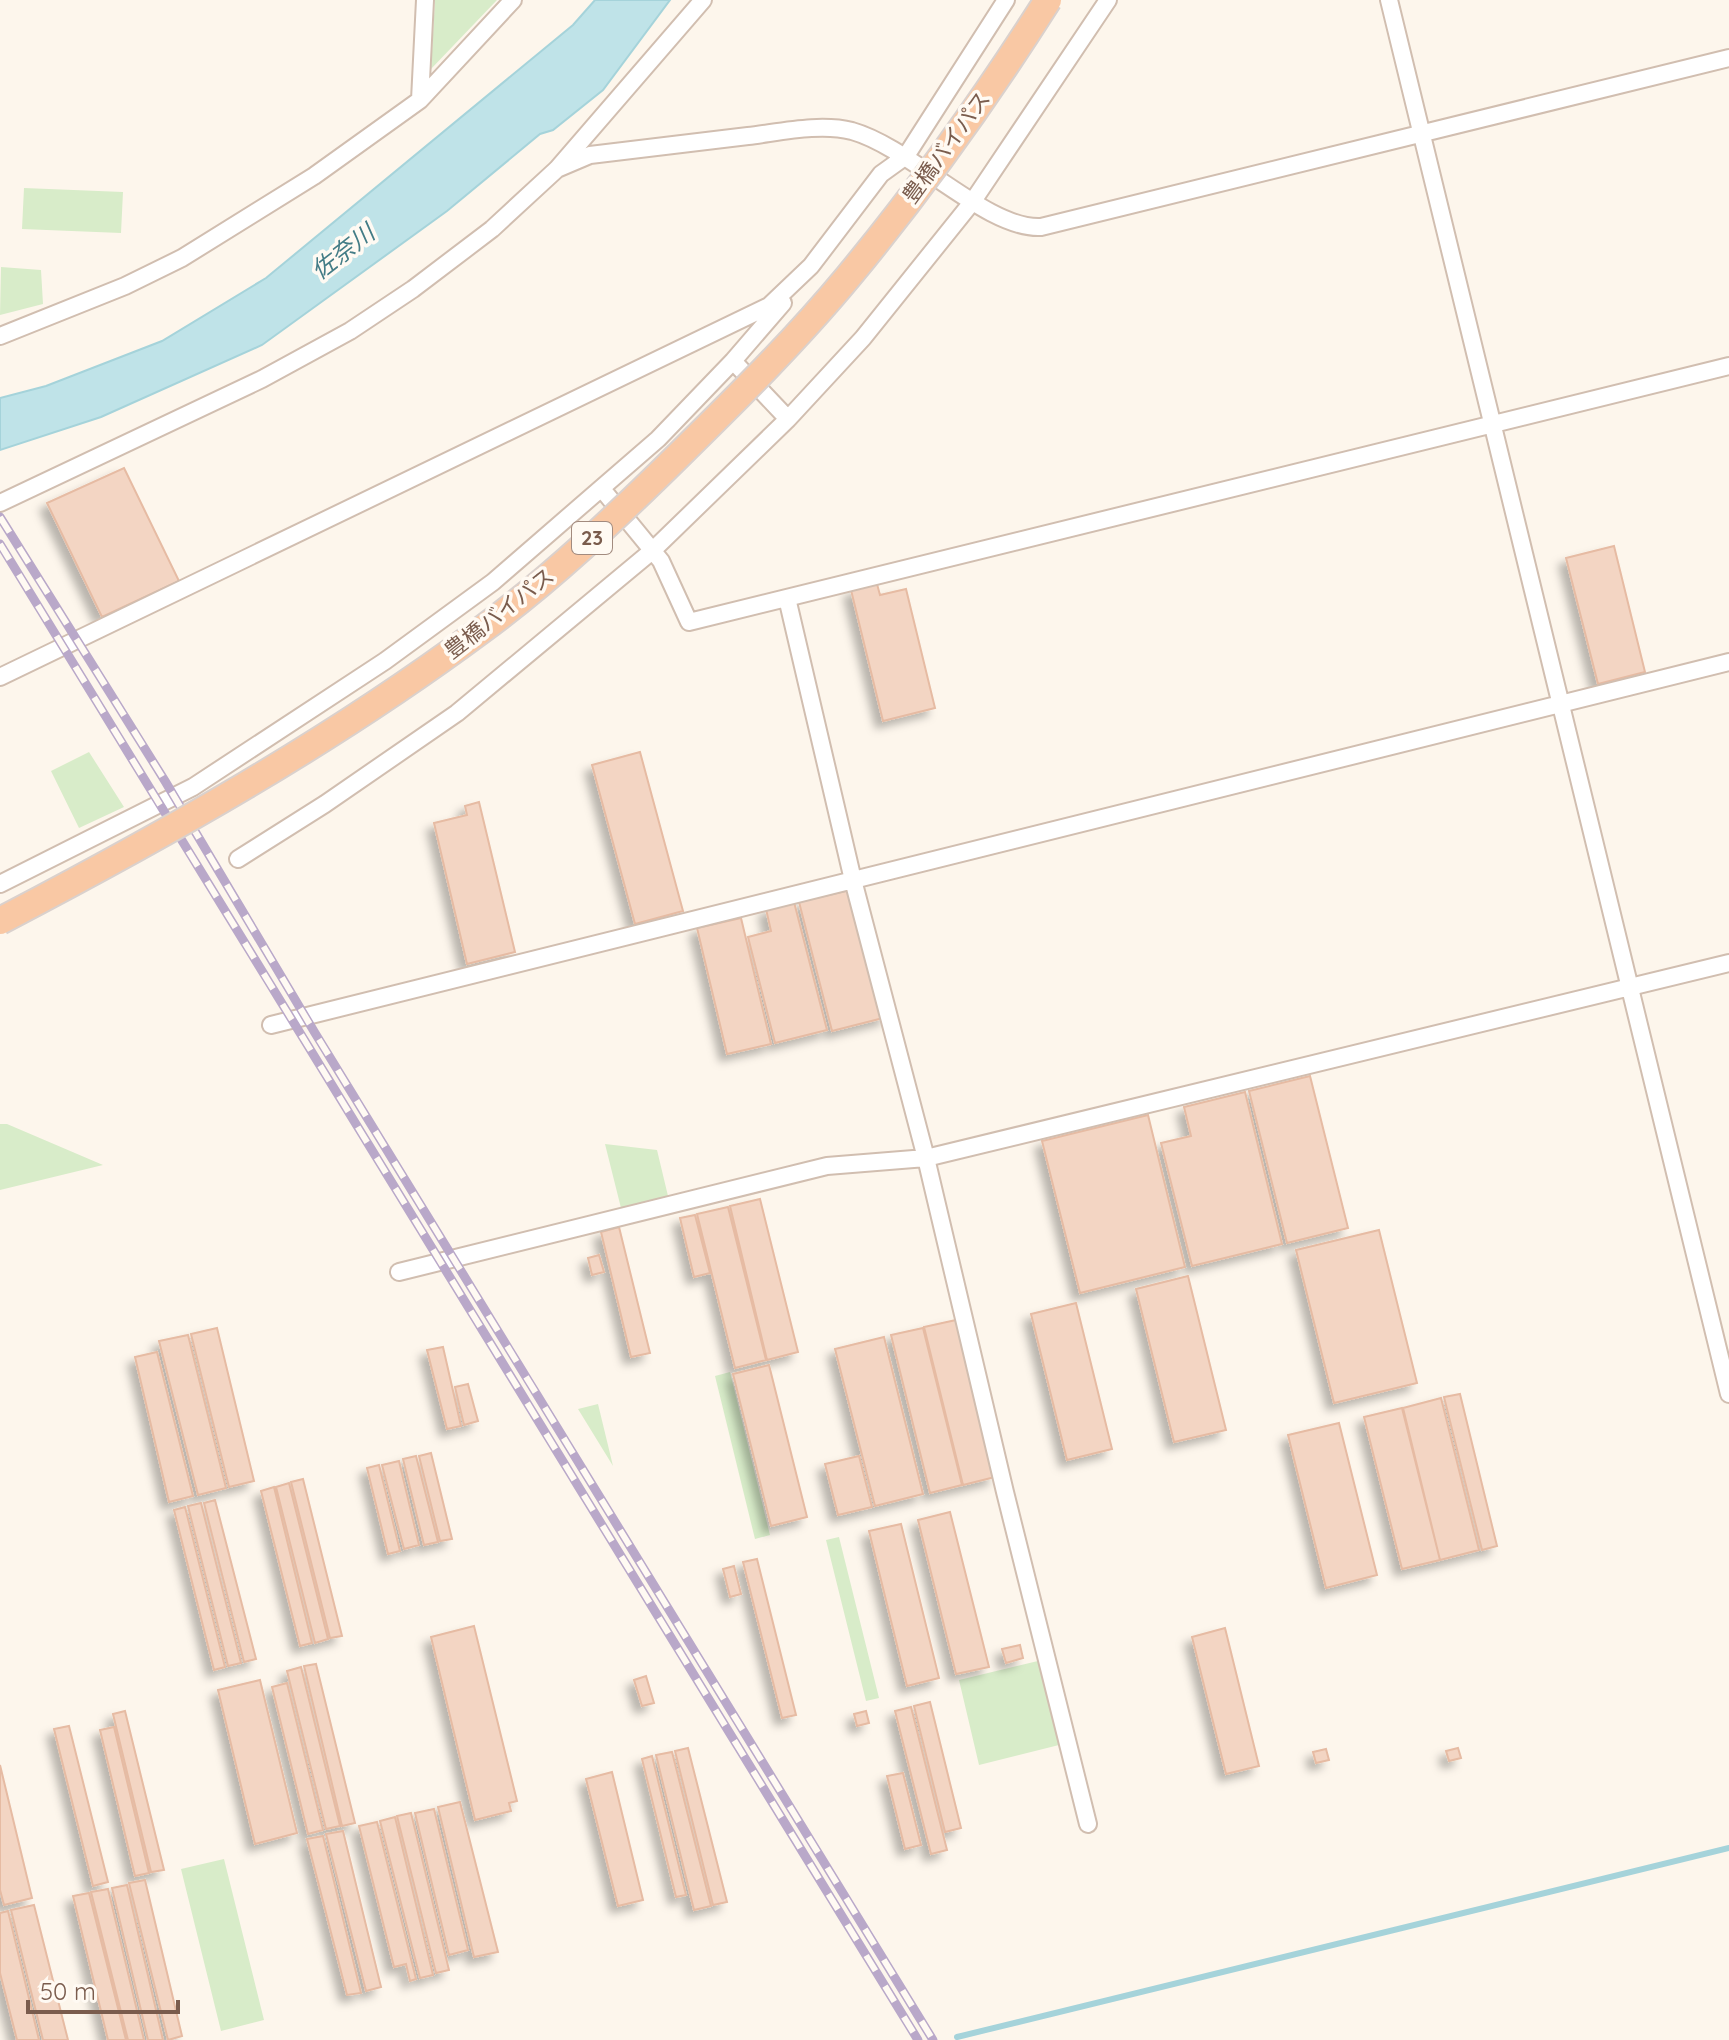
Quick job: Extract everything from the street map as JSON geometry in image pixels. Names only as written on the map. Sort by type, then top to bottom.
[{"type":"highway","name":"豊橋バイパス","points":[[0,909],[262,765],[347,709],[474,618],[596,518],[753,364],[838,270],[933,148],[1011,38],[1034,0]]},
{"type":"highway","name":"豊橋バイパス","points":[[0,921],[143,847],[352,721],[482,630],[605,528],[763,373],[848,277],[943,154],[1048,0]]},
{"type":"street","points":[[420,100],[425,0]]},
{"type":"street","points":[[0,336],[125,286],[182,258],[314,176],[420,100],[513,0]]},
{"type":"street","points":[[0,503],[262,379],[350,331],[413,289],[492,229],[557,169],[703,0]]},
{"type":"street","points":[[0,884],[193,787],[278,733],[385,661],[493,582],[602,489],[658,439],[733,361],[774,315],[881,174],[906,156],[1006,0]]},
{"type":"street","points":[[238,859],[325,804],[457,713],[652,551],[788,419],[863,338],[973,201],[1108,0]]},
{"type":"street","points":[[1389,0],[1729,1394]]},
{"type":"street","points":[[557,169],[590,155],[809,129],[849,130],[906,156],[973,201],[1019,226],[1041,227],[1729,58]]},
{"type":"street","points":[[0,677],[751,317],[769,306],[811,266]]},
{"type":"street","points":[[0,329],[19,327]]},
{"type":"street","points":[[733,361],[788,419]]},
{"type":"street","points":[[602,489],[661,561],[689,622],[1729,366]]},
{"type":"street","points":[[787,598],[853,880],[926,1158],[1088,1824]]},
{"type":"street","points":[[271,1025],[1729,662]]},
{"type":"street","points":[[399,1272],[827,1166],[926,1158],[1729,963]]},
{"type":"green space","points":[[435,0],[497,0],[431,69]]},
{"type":"green space","points":[[24,188],[123,192],[121,233],[22,229]]},
{"type":"green space","points":[[1,267],[41,270],[43,304],[0,315]]},
{"type":"green space","points":[[89,752],[124,807],[79,828],[51,771]]},
{"type":"green space","points":[[0,1124],[7,1124],[103,1165],[0,1190]]},
{"type":"green space","points":[[605,1144],[657,1150],[668,1196],[621,1208]]},
{"type":"green space","points":[[730,1372],[770,1535],[755,1539],[715,1376]]},
{"type":"green space","points":[[598,1404],[613,1466],[578,1409]]},
{"type":"green space","points":[[839,1537],[879,1698],[866,1701],[826,1540]]},
{"type":"green space","points":[[1042,1660],[1063,1744],[979,1765],[959,1680]]},
{"type":"green space","points":[[224,1859],[264,2020],[221,2031],[181,1869]]},
{"type":"water","name":"佐奈川","points":[[595,0],[670,0],[603,90],[553,130],[540,134],[447,211],[262,345],[101,417],[0,450],[0,398],[46,386],[162,341],[266,278],[573,25]]},
{"type":"building","points":[[124,468],[179,581],[102,617],[47,503]]},
{"type":"building","points":[[1614,546],[1645,672],[1598,684],[1566,558]]},
{"type":"building","points":[[877,584],[880,595],[906,589],[935,708],[883,721],[851,590]]},
{"type":"building","points":[[640,752],[683,911],[635,924],[592,765]]},
{"type":"building","points":[[479,802],[515,952],[467,964],[434,823],[467,815],[465,806]]},
{"type":"building","points":[[854,889],[887,1017],[832,1031],[799,902]]},
{"type":"building","points":[[794,902],[827,1030],[775,1043],[748,937],[771,931],[766,909]]},
{"type":"building","points":[[741,918],[771,1044],[727,1054],[697,928]]},
{"type":"building","points":[[1310,1076],[1348,1228],[1287,1243],[1249,1091]]},
{"type":"building","points":[[1245,1092],[1282,1244],[1192,1266],[1161,1143],[1191,1136],[1184,1107]]},
{"type":"building","points":[[1148,1115],[1185,1267],[1080,1293],[1042,1141]]},
{"type":"building","points":[[760,1199],[798,1352],[767,1360],[730,1206]]},
{"type":"building","points":[[728,1207],[766,1360],[735,1368],[697,1214]]},
{"type":"building","points":[[695,1215],[710,1273],[694,1277],[680,1218]]},
{"type":"building","points":[[619,1227],[650,1353],[631,1357],[601,1232]]},
{"type":"building","points":[[1379,1230],[1417,1383],[1334,1403],[1296,1250]]},
{"type":"building","points":[[599,1255],[604,1272],[592,1275],[588,1258]]},
{"type":"building","points":[[1188,1276],[1226,1430],[1174,1442],[1136,1289]]},
{"type":"building","points":[[1076,1303],[1112,1449],[1067,1460],[1031,1314]]},
{"type":"building","points":[[956,1320],[995,1477],[963,1485],[924,1327]]},
{"type":"building","points":[[217,1328],[254,1481],[229,1487],[191,1334]]},
{"type":"building","points":[[923,1328],[962,1485],[930,1493],[891,1335]]},
{"type":"building","points":[[188,1335],[226,1488],[198,1495],[159,1341]]},
{"type":"building","points":[[884,1337],[923,1494],[875,1506],[835,1349]]},
{"type":"building","points":[[443,1347],[461,1426],[447,1429],[427,1350]]},
{"type":"building","points":[[157,1352],[193,1496],[169,1502],[135,1357]]},
{"type":"building","points":[[769,1365],[807,1517],[771,1526],[733,1374]]},
{"type":"building","points":[[468,1384],[478,1421],[464,1425],[455,1387]]},
{"type":"building","points":[[1460,1394],[1497,1546],[1482,1550],[1444,1397]]},
{"type":"building","points":[[1441,1398],[1479,1550],[1440,1560],[1403,1408]]},
{"type":"building","points":[[1402,1408],[1440,1560],[1402,1569],[1364,1417]]},
{"type":"building","points":[[1339,1423],[1377,1575],[1326,1588],[1288,1435]]},
{"type":"building","points":[[431,1453],[452,1539],[440,1541],[419,1456]]},
{"type":"building","points":[[416,1456],[438,1542],[424,1545],[403,1459]]},
{"type":"building","points":[[859,1456],[872,1507],[838,1515],[825,1464]]},
{"type":"building","points":[[399,1461],[419,1545],[404,1549],[382,1465]]},
{"type":"building","points":[[379,1465],[400,1551],[388,1554],[367,1468]]},
{"type":"building","points":[[303,1479],[342,1636],[330,1638],[291,1482]]},
{"type":"building","points":[[289,1483],[328,1639],[315,1643],[276,1487]]},
{"type":"building","points":[[274,1487],[312,1643],[300,1646],[261,1491]]},
{"type":"building","points":[[215,1500],[256,1659],[244,1662],[204,1503]]},
{"type":"building","points":[[201,1503],[241,1663],[228,1666],[188,1506]]},
{"type":"building","points":[[185,1507],[225,1667],[214,1670],[174,1510]]},
{"type":"building","points":[[950,1512],[989,1667],[956,1674],[918,1520]]},
{"type":"building","points":[[901,1524],[939,1678],[907,1686],[869,1531]]},
{"type":"building","points":[[757,1559],[796,1715],[782,1718],[743,1562]]},
{"type":"building","points":[[734,1566],[741,1594],[730,1597],[723,1569]]},
{"type":"building","points":[[474,1626],[517,1801],[509,1803],[511,1811],[475,1820],[431,1637]]},
{"type":"building","points":[[1225,1628],[1259,1766],[1226,1774],[1192,1637]]},
{"type":"building","points":[[1020,1645],[1023,1658],[1006,1663],[1002,1649]]},
{"type":"building","points":[[316,1664],[355,1823],[342,1826],[304,1666]]},
{"type":"building","points":[[301,1667],[340,1826],[326,1829],[287,1671]]},
{"type":"building","points":[[646,1676],[654,1703],[642,1706],[634,1680]]},
{"type":"building","points":[[260,1680],[297,1833],[255,1844],[218,1690]]},
{"type":"building","points":[[287,1683],[323,1830],[308,1834],[272,1687]]},
{"type":"building","points":[[930,1702],[961,1828],[945,1832],[914,1706]]},
{"type":"building","points":[[911,1707],[947,1850],[931,1854],[895,1711]]},
{"type":"building","points":[[125,1711],[164,1870],[151,1872],[113,1714]]},
{"type":"building","points":[[866,1711],[869,1723],[857,1726],[854,1714]]},
{"type":"building","points":[[69,1726],[108,1882],[93,1886],[54,1729]]},
{"type":"building","points":[[114,1727],[149,1873],[135,1876],[100,1730]]},
{"type":"building","points":[[688,1748],[727,1902],[713,1905],[675,1751]]},
{"type":"building","points":[[1458,1748],[1461,1758],[1449,1761],[1446,1751]]},
{"type":"building","points":[[1326,1749],[1329,1760],[1316,1763],[1313,1752]]},
{"type":"building","points":[[672,1752],[711,1906],[694,1910],[656,1755]]},
{"type":"building","points":[[652,1756],[686,1895],[676,1897],[642,1759]]},
{"type":"building","points":[[0,1765],[32,1898],[4,1905],[0,1890]]},
{"type":"building","points":[[612,1772],[643,1900],[618,1906],[586,1779]]},
{"type":"building","points":[[903,1773],[921,1845],[905,1849],[887,1776]]},
{"type":"building","points":[[460,1802],[498,1952],[474,1957],[438,1807]]},
{"type":"building","points":[[434,1809],[468,1950],[449,1955],[415,1813]]},
{"type":"building","points":[[411,1813],[449,1970],[436,1973],[397,1816]]},
{"type":"building","points":[[395,1817],[433,1975],[420,1978],[380,1821]]},
{"type":"building","points":[[377,1822],[416,1979],[410,1981],[406,1964],[394,1967],[359,1826]]},
{"type":"building","points":[[343,1831],[381,1987],[366,1991],[326,1834]]},
{"type":"building","points":[[323,1836],[361,1993],[347,1995],[307,1839]]},
{"type":"building","points":[[145,1880],[182,2036],[168,2040],[129,1883]]},
{"type":"building","points":[[127,1885],[163,2040],[148,2040],[112,1888]]},
{"type":"building","points":[[108,1889],[144,2040],[128,2040],[91,1892]]},
{"type":"building","points":[[89,1893],[126,2040],[108,2040],[73,1896]]},
{"type":"building","points":[[34,1905],[68,2040],[43,2040],[11,1910]]},
{"type":"building","points":[[8,1911],[39,2040],[17,2040],[0,1973],[0,1913]]},
{"type":"waterway","points":[[957,2037],[1729,1848]]},
{"type":"railway","points":[[0,517],[165,781],[315,1033],[933,2040]]},
{"type":"railway","points":[[0,544],[918,2040]]}]
